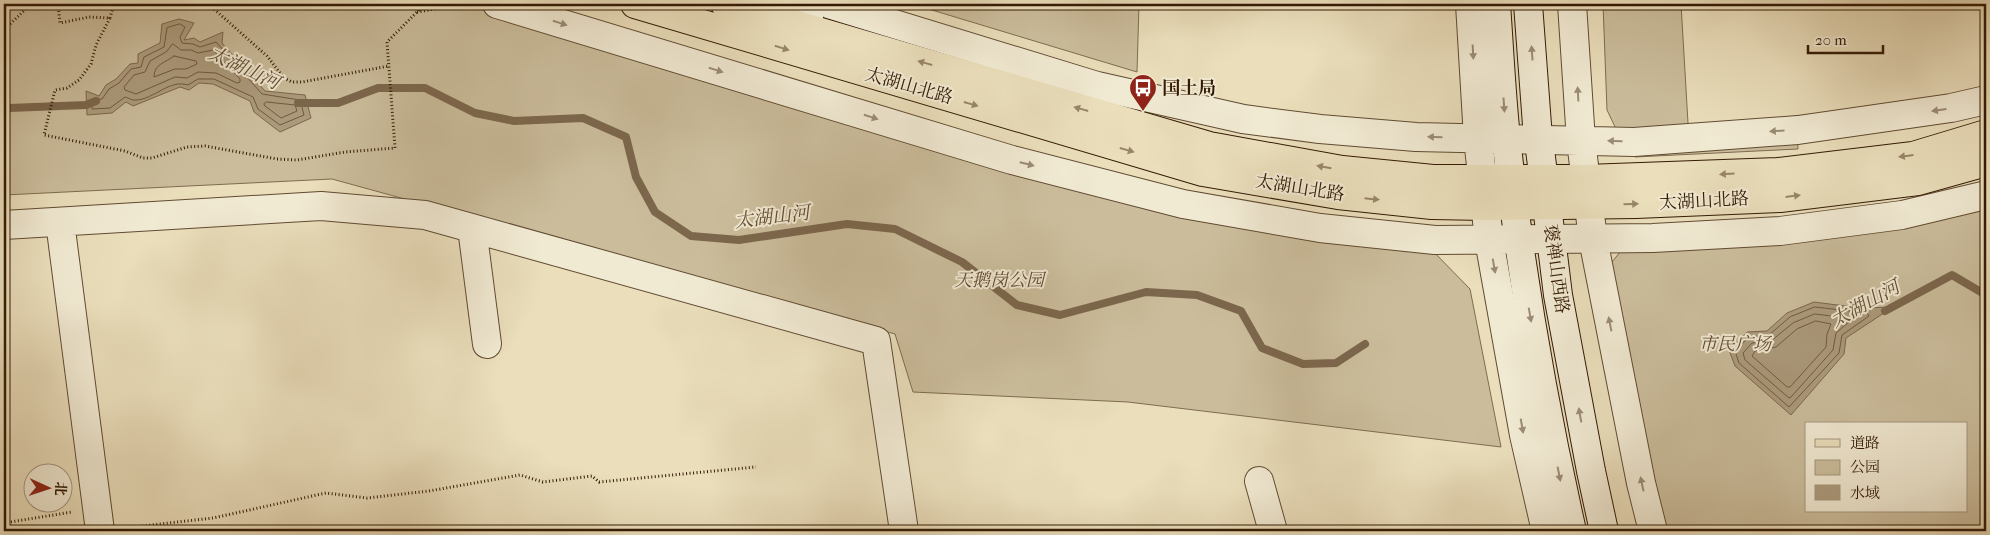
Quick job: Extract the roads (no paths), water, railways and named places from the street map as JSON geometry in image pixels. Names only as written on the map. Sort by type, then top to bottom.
[{"type":"main road","name":"太湖山北路","points":[[635,4],[1203,172],[1338,195],[1432,206],[1486,206],[1514,193],[1545,192],[1780,198],[1918,181],[1986,162]]},
{"type":"main road","name":"太湖山北路","points":[[725,4],[809,16],[1208,146],[1342,170],[1433,179],[1482,179],[1514,193]]},
{"type":"main road","name":"太湖山北路","points":[[1587,192],[1913,156],[1986,134]]},
{"type":"street","points":[[497,4],[1012,160],[1183,204],[1320,228],[1435,240],[1653,238],[1780,231],[1902,214],[1986,195]]},
{"type":"street","points":[[829,4],[1097,86],[1243,119],[1320,129],[1407,136],[1634,142],[1798,130],[1951,108],[1986,100]]},
{"type":"street","points":[[1470,4],[1478,138],[1489,240],[1524,435],[1546,531]]},
{"type":"street","name":"褒禅山西路","points":[[1496,4],[1507,139],[1529,310],[1572,531]]},
{"type":"street","name":"褒禅山西路","points":[[1528,4],[1539,140],[1558,296],[1604,531]]},
{"type":"street","points":[[1572,4],[1580,141],[1593,239],[1641,484],[1653,531]]},
{"type":"street","points":[[809,16],[809,57]]},
{"type":"street","points":[[4,225],[321,206],[425,215],[876,341],[904,531]]},
{"type":"street","points":[[60,222],[110,526]]},
{"type":"street","points":[[472,228],[487,344]]},
{"type":"street","points":[[1259,481],[1273,531]]},
{"type":"water","points":[[179,19],[194,23],[184,40],[194,38],[200,42],[223,32],[222,43],[265,91],[305,95],[311,118],[280,132],[254,112],[250,101],[213,84],[199,83],[189,90],[180,87],[133,106],[126,102],[112,113],[87,115],[86,91],[99,96],[106,85],[116,79],[130,64],[138,63],[138,54],[160,43],[162,24]]},
{"type":"water","points":[[1814,302],[1861,308],[1893,307],[1846,338],[1844,354],[1791,415],[1735,366],[1729,350],[1747,332],[1767,331],[1787,313]]},
{"type":"waterway","name":"太湖山河","points":[[298,103],[338,103],[378,88],[425,88],[475,113],[514,121],[583,118],[626,137],[636,177],[655,212],[691,236],[739,240],[847,224],[895,229],[962,262],[1017,305],[1060,315],[1146,292],[1197,295],[1241,311],[1262,348],[1303,364],[1336,363],[1365,344]]},
{"type":"waterway","name":"太湖山河","points":[[4,111],[9,108],[86,105],[96,101]]},
{"type":"waterway","name":"太湖山河","points":[[1885,311],[1952,275],[1986,295]]},
{"type":"place","name":"国土局","points":[[1143,112]]},
{"type":"park label","name":"天鹅岗公园","points":[[999,280]]},
{"type":"park label","name":"市民广场","points":[[1735,344]]}]
